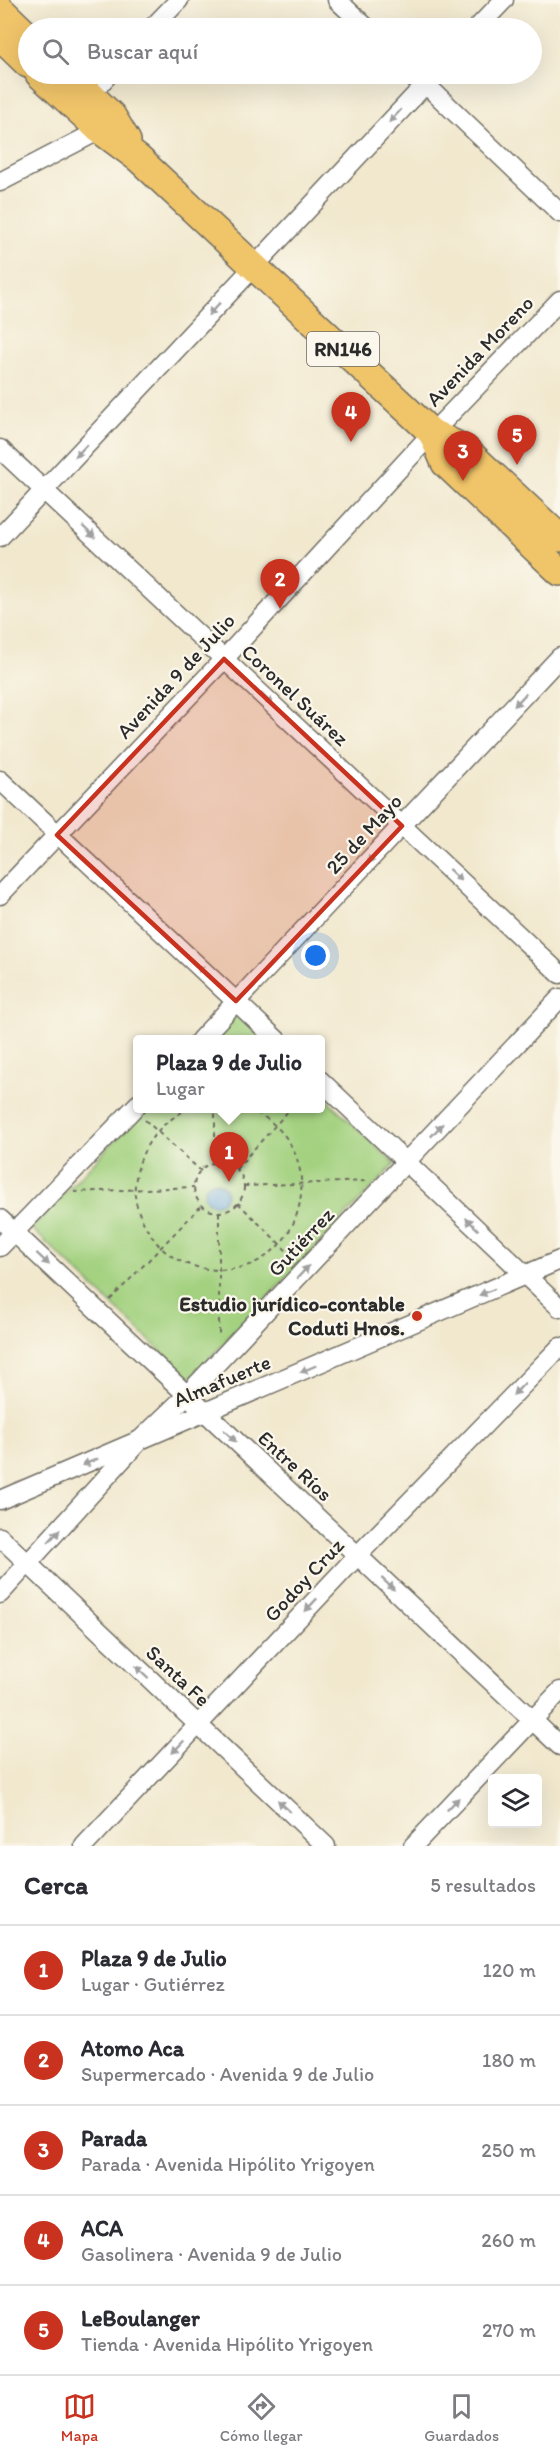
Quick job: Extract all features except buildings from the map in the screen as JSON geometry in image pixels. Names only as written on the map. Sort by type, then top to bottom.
[{"type":"highway","points":[[0,9],[17,46]]},
{"type":"highway","points":[[0,26],[14,30],[17,46]]},
{"type":"highway","name":"RN146","points":[[55,84],[83,101],[139,159],[432,433],[465,449],[560,538]]},
{"type":"highway","name":"RN146","points":[[74,84],[83,101]]},
{"type":"highway","name":"RN146","points":[[432,433],[445,463],[560,572]]},
{"type":"street","points":[[162,18],[179,0]]},
{"type":"street","points":[[337,0],[356,18]]},
{"type":"street","points":[[487,18],[504,0]]},
{"type":"street","points":[[83,101],[100,84]]},
{"type":"street","points":[[0,537],[255,266],[419,84]]},
{"type":"street","points":[[432,84],[560,213]]},
{"type":"street","points":[[0,182],[106,123]]},
{"type":"street","name":"Avenida Moreno","points":[[432,433],[560,300]]},
{"type":"street","name":"Avenida 9 de Julio","points":[[0,895],[224,659],[432,433]]},
{"type":"street","name":"Coronel Suárez","points":[[0,449],[560,974]]},
{"type":"street","name":"25 de Mayo","points":[[205,1035],[560,657]]},
{"type":"street","points":[[0,780],[272,1035]]},
{"type":"street","name":"Gutiérrez","points":[[0,1594],[140,1440],[187,1395],[560,998]]},
{"type":"street","points":[[325,1084],[560,1308]]},
{"type":"street","points":[[0,1246],[134,1113]]},
{"type":"street","name":"Entre Ríos","points":[[0,1219],[560,1746]]},
{"type":"street","name":"Almafuerte","points":[[0,1500],[560,1260]]},
{"type":"street","name":"Godoy Cruz","points":[[84,1846],[357,1556],[560,1347]]},
{"type":"street","name":"Santa Fe","points":[[0,1537],[326,1846]]},
{"type":"street","points":[[413,1846],[560,1691]]},
{"type":"path","points":[[142,1113],[201,1171]]},
{"type":"path","points":[[180,1113],[157,1130],[144,1148],[137,1168],[135,1190],[138,1211],[147,1231],[161,1248],[198,1268],[219,1270],[242,1267],[262,1258],[280,1244],[293,1226],[301,1205],[303,1184],[299,1162],[290,1142],[276,1126],[258,1113]]},
{"type":"path","points":[[215,1113],[215,1163]]},
{"type":"path","points":[[236,1169],[287,1113]]},
{"type":"path","points":[[215,1163],[223,1163],[236,1169],[244,1186],[242,1198],[238,1203],[226,1211],[219,1212],[202,1205],[194,1187],[201,1171],[215,1163]]},
{"type":"path","points":[[244,1186],[368,1181]]},
{"type":"path","points":[[65,1192],[194,1187]]},
{"type":"path","points":[[238,1203],[300,1263]]},
{"type":"path","points":[[98,1312],[202,1205]]},
{"type":"path","points":[[219,1212],[219,1348]]},
{"type":"highlighted area","points":[[224,659],[402,826],[236,1001],[57,835]]},
{"type":"green space","points":[[236,1013],[258,1035],[216,1035]]},
{"type":"green space","points":[[325,1098],[395,1164],[190,1379],[31,1228],[141,1113],[325,1113]]},
{"type":"water","points":[[215,1182],[223,1185],[226,1193],[223,1201],[215,1204],[207,1201],[204,1193],[207,1185]]},
{"type":"place","name":"ACA","points":[[351,442]]},
{"type":"place","name":"LeBoulanger","points":[[517,465]]},
{"type":"place","name":"Parada","points":[[463,481]]},
{"type":"place","name":"Atomo Aca","points":[[280,609]]},
{"type":"place","name":"Plaza 9 de Julio","points":[[229,1182]]},
{"type":"place","name":"Estudio jurídico-contable Coduti Hnos.","points":[[417,1316]]}]
